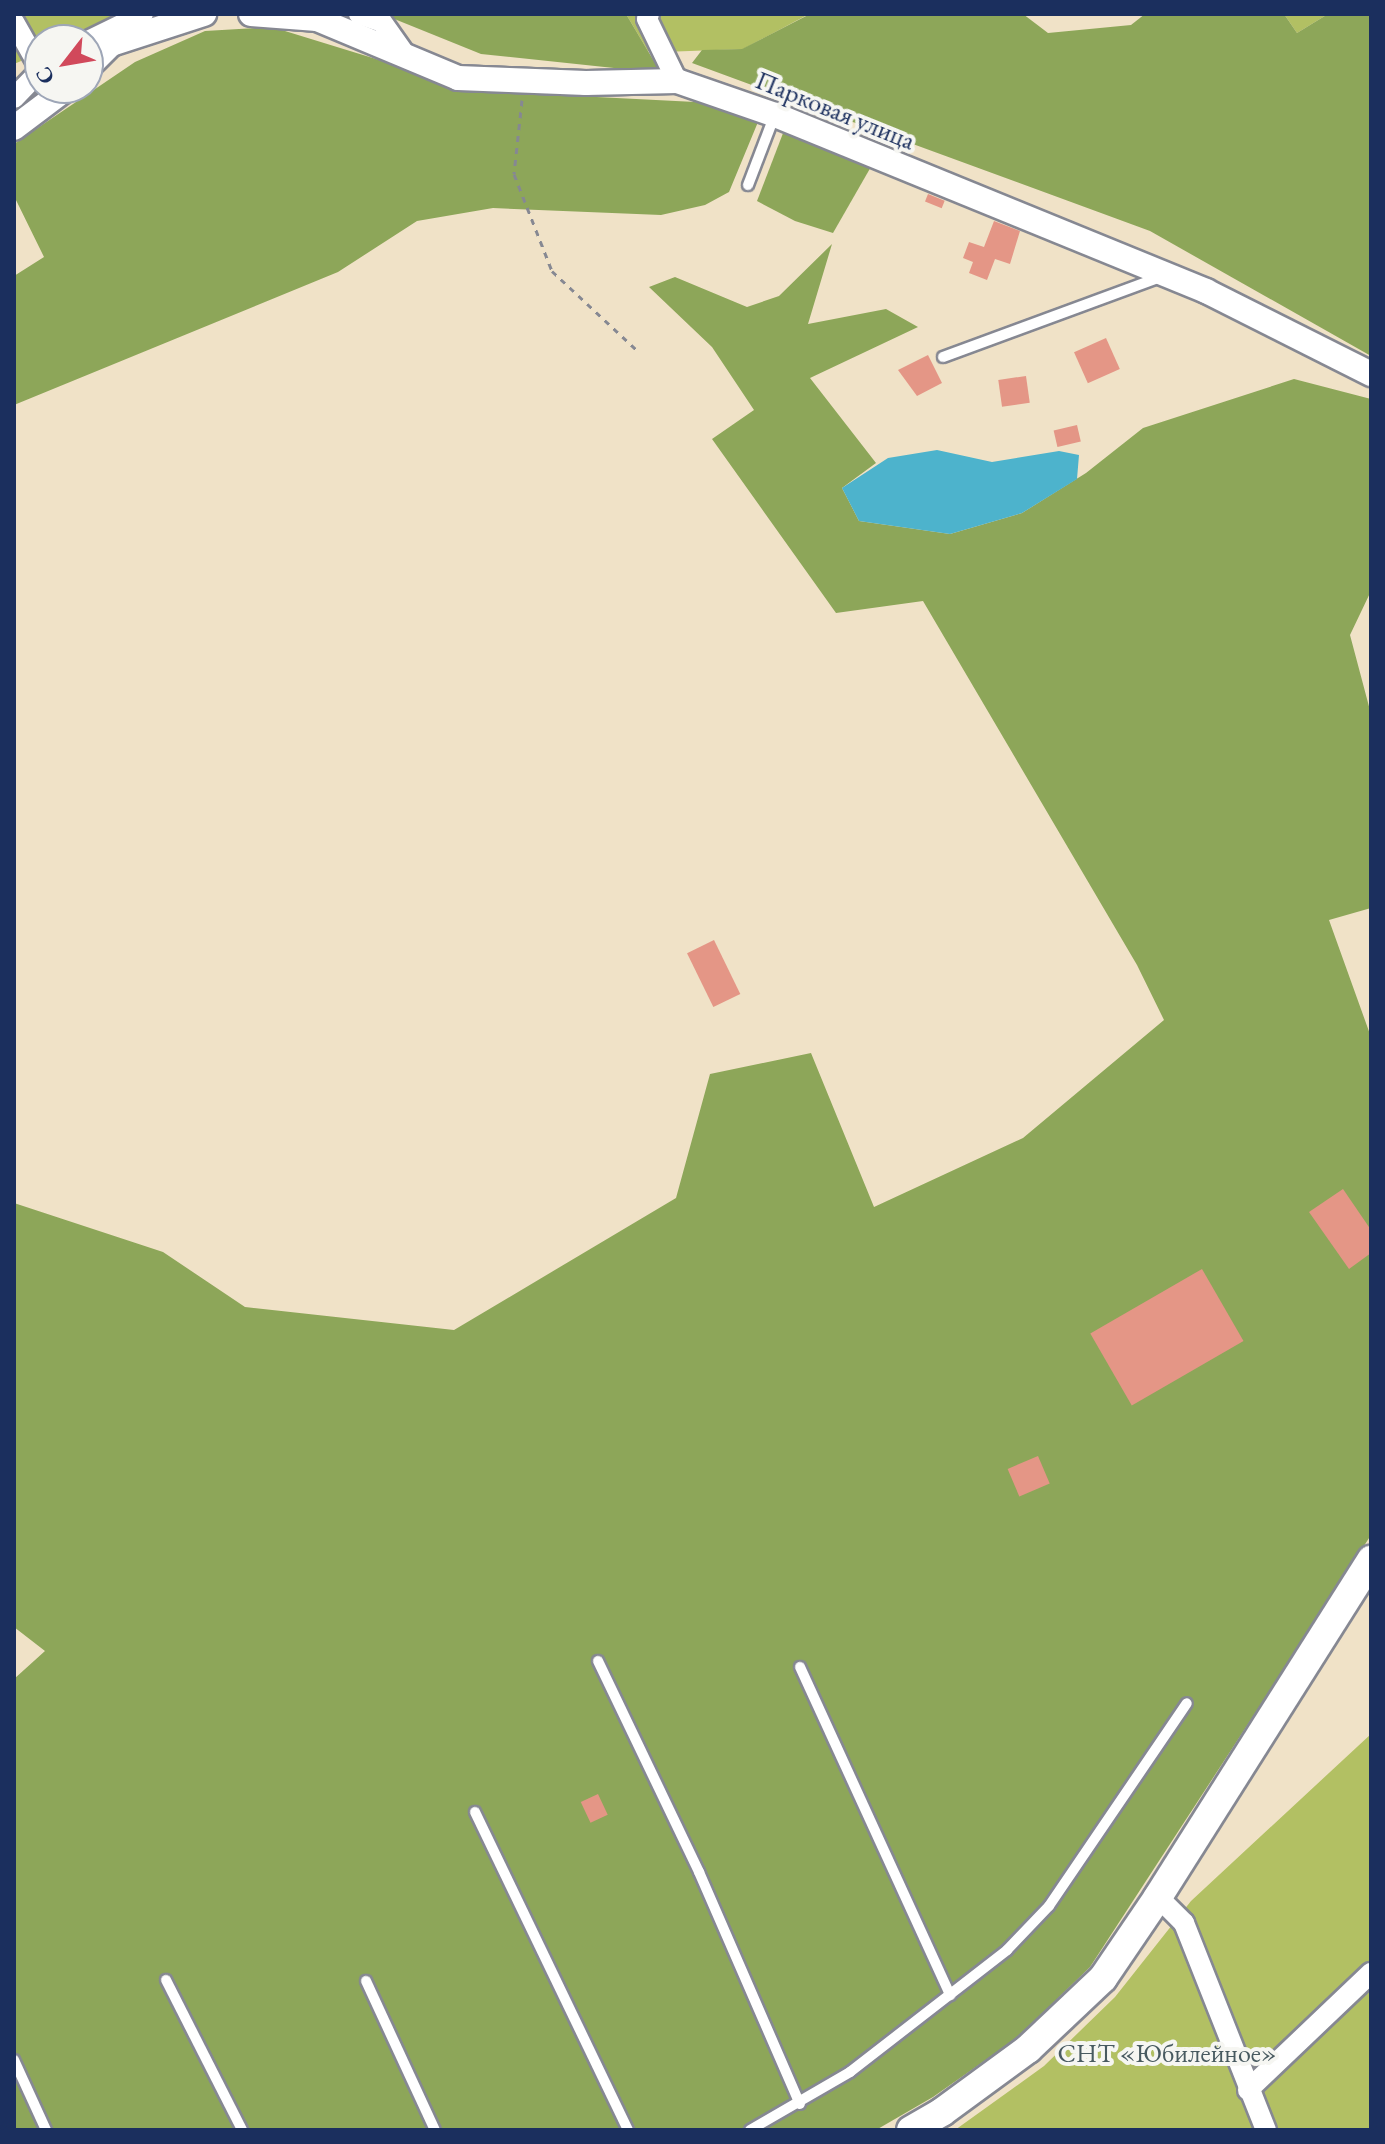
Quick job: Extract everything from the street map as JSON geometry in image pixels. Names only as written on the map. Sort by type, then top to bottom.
[{"type":"main road","points":[[911,2130],[942,2112],[1028,2049],[1103,1978],[1158,1897],[1371,1560]]},
{"type":"street","points":[[104,33],[143,14]]},
{"type":"street","points":[[104,51],[111,44],[204,14]]},
{"type":"street","name":"Парковая улица","points":[[251,14],[317,19],[458,78],[677,81],[775,115],[1206,291],[1371,374]]},
{"type":"street","points":[[359,14],[382,22],[406,56]]},
{"type":"street","points":[[649,14],[647,19],[677,81]]},
{"type":"street","points":[[14,22],[24,40]]},
{"type":"street","points":[[14,128],[46,104]]},
{"type":"street","points":[[1158,1897],[1184,1923],[1266,2130]]},
{"type":"street","points":[[1248,2090],[1371,1973]]},
{"type":"lane","points":[[748,185],[775,115]]},
{"type":"lane","points":[[943,357],[1166,275]]},
{"type":"lane","points":[[598,1661],[699,1872],[800,2104]]},
{"type":"lane","points":[[800,1667],[950,1995]]},
{"type":"lane","points":[[750,2130],[800,2104],[850,2072],[1007,1950],[1049,1906],[1187,1703]]},
{"type":"lane","points":[[475,1812],[628,2130]]},
{"type":"lane","points":[[166,1980],[242,2130]]},
{"type":"lane","points":[[366,1981],[435,2130]]},
{"type":"lane","points":[[14,2060],[46,2130]]},
{"type":"path","points":[[524,80],[514,174],[552,271],[639,352]]},
{"type":"green space","points":[[14,14],[120,14],[99,24],[24,24],[24,60],[14,64]]},
{"type":"green space","points":[[382,14],[626,14],[661,73],[481,54]]},
{"type":"green space","points":[[626,14],[809,14],[743,49],[663,52],[648,51]]},
{"type":"green space","points":[[810,14],[1023,14],[1048,33],[1131,25],[1145,14],[1284,14],[1297,33],[1328,14],[1371,14],[1371,356],[1150,231],[692,63],[702,50],[742,49]]},
{"type":"green space","points":[[1284,14],[1328,14],[1297,33]]},
{"type":"green space","points":[[272,27],[480,91],[715,103],[758,122],[729,192],[705,205],[661,215],[493,208],[417,221],[338,272],[14,405],[14,276],[44,257],[14,196],[14,144],[73,104],[104,104],[104,83],[135,62],[205,31]]},
{"type":"green space","points":[[785,128],[872,165],[833,233],[795,221],[757,201]]},
{"type":"green space","points":[[832,244],[808,324],[886,309],[918,327],[810,378],[876,463],[842,488],[859,521],[950,534],[1022,513],[1086,473],[1143,428],[1294,379],[1371,399],[1371,591],[1350,635],[1371,714],[1371,908],[1329,920],[1371,1037],[1371,1535],[1090,1967],[1017,2038],[933,2097],[876,2130],[14,2130],[14,1679],[45,1651],[14,1627],[14,1203],[163,1252],[245,1307],[454,1330],[676,1198],[710,1074],[811,1053],[874,1207],[1023,1138],[1164,1020],[1137,965],[923,601],[836,613],[712,439],[754,410],[712,347],[649,287],[675,277],[747,307],[779,296]]},
{"type":"green space","name":"СНТ «Юбилейное»","points":[[1371,1734],[1371,2130],[955,2130],[1044,2066],[1115,1997],[1191,1901]]},
{"type":"water","points":[[937,450],[992,462],[1059,451],[1079,455],[1077,479],[1022,513],[950,534],[859,521],[842,488],[888,458]]},
{"type":"building","points":[[928,194],[945,201],[942,208],[925,201]]},
{"type":"building","points":[[994,221],[1020,231],[1010,264],[995,259],[987,280],[969,273],[973,262],[963,258],[969,242],[984,247]]},
{"type":"building","points":[[1106,338],[1120,369],[1088,383],[1074,352]]},
{"type":"building","points":[[928,355],[942,383],[917,396],[898,370]]},
{"type":"building","points":[[1026,376],[1030,403],[1002,407],[998,380]]},
{"type":"building","points":[[1077,425],[1081,442],[1057,447],[1054,430]]},
{"type":"building","points":[[714,940],[740,994],[713,1007],[687,953]]},
{"type":"building","points":[[1343,1189],[1371,1230],[1371,1253],[1349,1269],[1309,1212]]},
{"type":"building","points":[[1202,1269],[1244,1341],[1132,1405],[1090,1334]]},
{"type":"building","points":[[1038,1456],[1050,1484],[1019,1497],[1008,1469]]},
{"type":"building","points":[[598,1794],[608,1815],[591,1823],[581,1802]]}]
